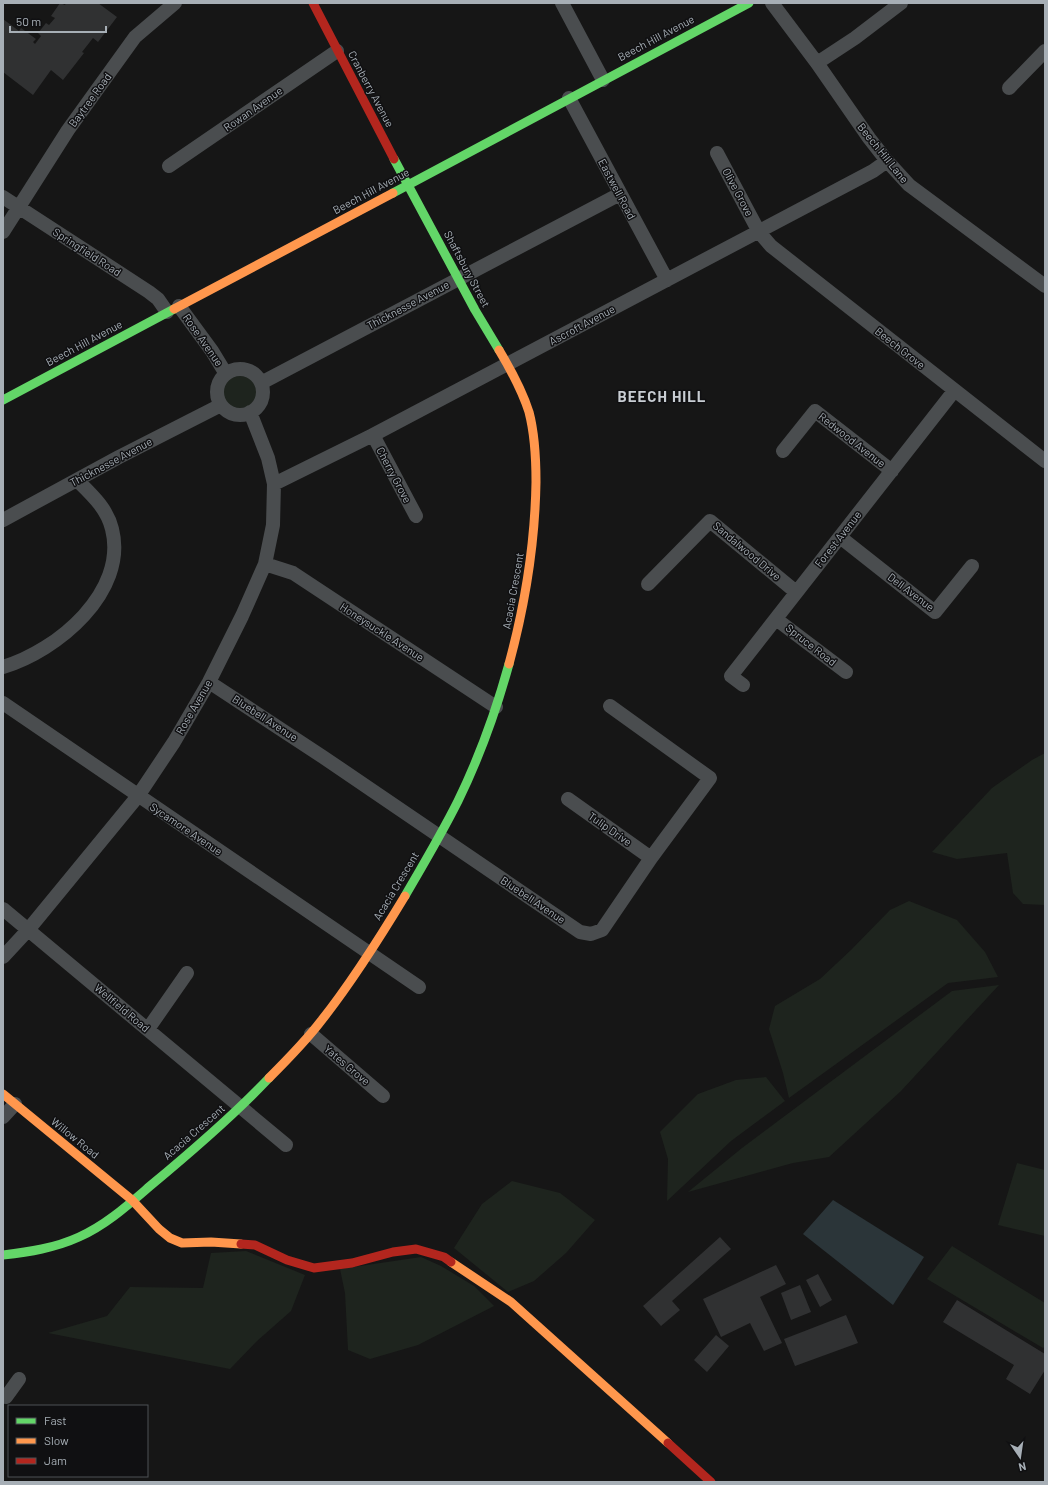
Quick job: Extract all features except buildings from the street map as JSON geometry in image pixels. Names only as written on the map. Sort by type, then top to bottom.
[{"type":"street","name":"Baytree Road","points":[[3,232],[68,130],[135,37],[175,3]]},
{"type":"street","name":"Cranberry Avenue","points":[[313,3],[408,185]]},
{"type":"street","points":[[562,3],[603,80]]},
{"type":"street","name":"Beech Hill Avenue","points":[[3,400],[749,3]]},
{"type":"street","name":"Beech Hill Lane","points":[[772,3],[817,63],[868,138],[886,161],[909,185],[1044,282]]},
{"type":"street","points":[[817,63],[855,38],[901,3]]},
{"type":"street","name":"Rowan Avenue","points":[[169,166],[337,51]]},
{"type":"street","points":[[1008,90],[1045,51]]},
{"type":"street","name":"Eastwell Road","points":[[569,98],[667,280]]},
{"type":"street","name":"Olive Grove","points":[[717,153],[759,232]]},
{"type":"street","name":"Ascroft Avenue","points":[[274,484],[373,435],[759,232],[873,171],[886,161]]},
{"type":"street","name":"Shaftsbury Street","points":[[408,185],[483,324],[508,364]]},
{"type":"street","name":"Thicknesse Avenue","points":[[261,383],[620,194]]},
{"type":"street","name":"Springfield Road","points":[[3,197],[173,309]]},
{"type":"street","name":"Beech Grove","points":[[759,232],[771,246],[1045,461]]},
{"type":"street","name":"Rose Avenue","points":[[173,309],[226,374]]},
{"type":"street","name":"Acacia Crescent","points":[[3,1255],[59,1246],[76,1240],[104,1224],[241,1107],[278,1071],[342,995],[403,899],[439,836],[458,800],[481,748],[496,707],[510,665],[521,620],[531,561],[536,469],[534,437],[521,390],[508,364]]},
{"type":"street","points":[[237,370],[244,370],[256,376],[261,383],[263,395],[260,402],[250,412],[237,414],[230,412],[221,405],[218,396],[218,389],[220,382],[226,374],[237,370]]},
{"type":"street","name":"Forest Avenue","points":[[743,685],[731,676],[954,391]]},
{"type":"street","name":"Thicknesse Avenue","points":[[3,520],[221,405]]},
{"type":"street","name":"Redwood Avenue","points":[[783,451],[815,411],[892,471]]},
{"type":"street","name":"Rose Avenue","points":[[3,957],[28,930],[138,796],[174,742],[209,682],[242,616],[265,564],[273,525],[274,484],[268,458],[250,412]]},
{"type":"street","name":"Cherry Grove","points":[[373,435],[416,516]]},
{"type":"street","points":[[3,667],[46,648],[79,621],[94,604],[110,572],[114,542],[112,528],[102,507],[77,480]]},
{"type":"street","name":"Sandalwood Drive","points":[[648,584],[710,521],[796,592]]},
{"type":"street","name":"Dell Avenue","points":[[840,537],[936,612],[972,566]]},
{"type":"street","name":"Honeysuckle Avenue","points":[[265,564],[293,573],[496,707]]},
{"type":"street","name":"Spruce Road","points":[[776,618],[846,672]]},
{"type":"street","name":"Bluebell Avenue","points":[[209,682],[323,756],[580,932],[591,934],[602,930],[651,858],[710,778],[610,706]]},
{"type":"street","name":"Sycamore Avenue","points":[[3,703],[419,987]]},
{"type":"street","name":"Tulip Drive","points":[[568,799],[651,858]]},
{"type":"street","name":"Wellfield Road","points":[[3,909],[286,1145]]},
{"type":"street","points":[[148,1029],[187,973]]},
{"type":"street","name":"Yates Grove","points":[[310,1034],[383,1096]]},
{"type":"street","name":"Willow Road","points":[[3,1094],[132,1200],[159,1229],[170,1238],[182,1243],[211,1242],[255,1245],[287,1260],[314,1268],[352,1263],[393,1252],[416,1249],[444,1257],[511,1302],[712,1482]]},
{"type":"street","points":[[3,1117],[15,1104]]},
{"type":"street","points":[[9,1397],[19,1379]]},
{"type":"shaded area","points":[[243,375],[252,380],[256,385],[256,399],[252,404],[247,408],[237,409],[233,408],[224,399],[223,389],[224,385],[233,376]]},
{"type":"shaded area","points":[[1045,753],[1045,905],[1023,904],[1013,893],[1007,853],[957,859],[932,852],[992,788],[1032,760]]},
{"type":"shaded area","points":[[909,901],[957,920],[985,952],[998,977],[948,983],[789,1098],[769,1029],[775,1006],[820,979],[890,910]]},
{"type":"shaded area","points":[[999,985],[901,1091],[829,1157],[793,1163],[688,1192],[742,1148],[952,991]]},
{"type":"shaded area","points":[[766,1077],[785,1101],[731,1141],[667,1201],[668,1159],[660,1132],[698,1094],[736,1080]]},
{"type":"shaded area","points":[[1017,1163],[1045,1170],[1045,1236],[998,1225]]},
{"type":"shaded area","points":[[512,1181],[560,1193],[595,1220],[566,1253],[534,1281],[508,1292],[454,1248],[482,1204]]},
{"type":"shaded area","points":[[833,1200],[924,1257],[893,1305],[803,1234]]},
{"type":"shaded area","points":[[952,1246],[1045,1303],[1045,1346],[1043,1348],[927,1279]]},
{"type":"shaded area","points":[[246,1251],[305,1275],[291,1311],[257,1341],[230,1369],[48,1333],[107,1316],[130,1287],[203,1288],[211,1253]]},
{"type":"shaded area","points":[[421,1257],[441,1266],[474,1286],[494,1306],[418,1345],[370,1359],[348,1350],[345,1293],[340,1269]]},
{"type":"traffic: fast","points":[[393,193],[749,3]]},
{"type":"traffic: fast","points":[[394,159],[475,310],[499,350]]},
{"type":"traffic: fast","points":[[3,400],[174,309]]},
{"type":"traffic: fast","points":[[405,896],[446,825],[466,785],[486,734],[509,664]]},
{"type":"traffic: fast","points":[[3,1255],[32,1251],[61,1244],[79,1237],[108,1221],[211,1134],[241,1107],[269,1078]]},
{"type":"traffic: slow","points":[[174,309],[393,193]]},
{"type":"traffic: slow","points":[[499,350],[516,380],[529,412],[534,438],[536,465],[534,528],[528,574],[520,619],[509,664]]},
{"type":"traffic: slow","points":[[269,1078],[315,1029],[344,991],[405,896]]},
{"type":"traffic: slow","points":[[3,1094],[132,1200],[159,1229],[170,1238],[182,1243],[211,1242],[241,1244]]},
{"type":"traffic: slow","points":[[451,1262],[511,1302],[668,1443]]},
{"type":"traffic: jam","points":[[313,3],[394,159]]},
{"type":"traffic: jam","points":[[241,1244],[255,1245],[287,1260],[314,1268],[352,1263],[393,1252],[416,1249],[444,1257],[451,1262]]},
{"type":"traffic: jam","points":[[668,1443],[711,1482]]},
{"type":"district","name":"BEECH HILL","points":[[662,397]]}]
